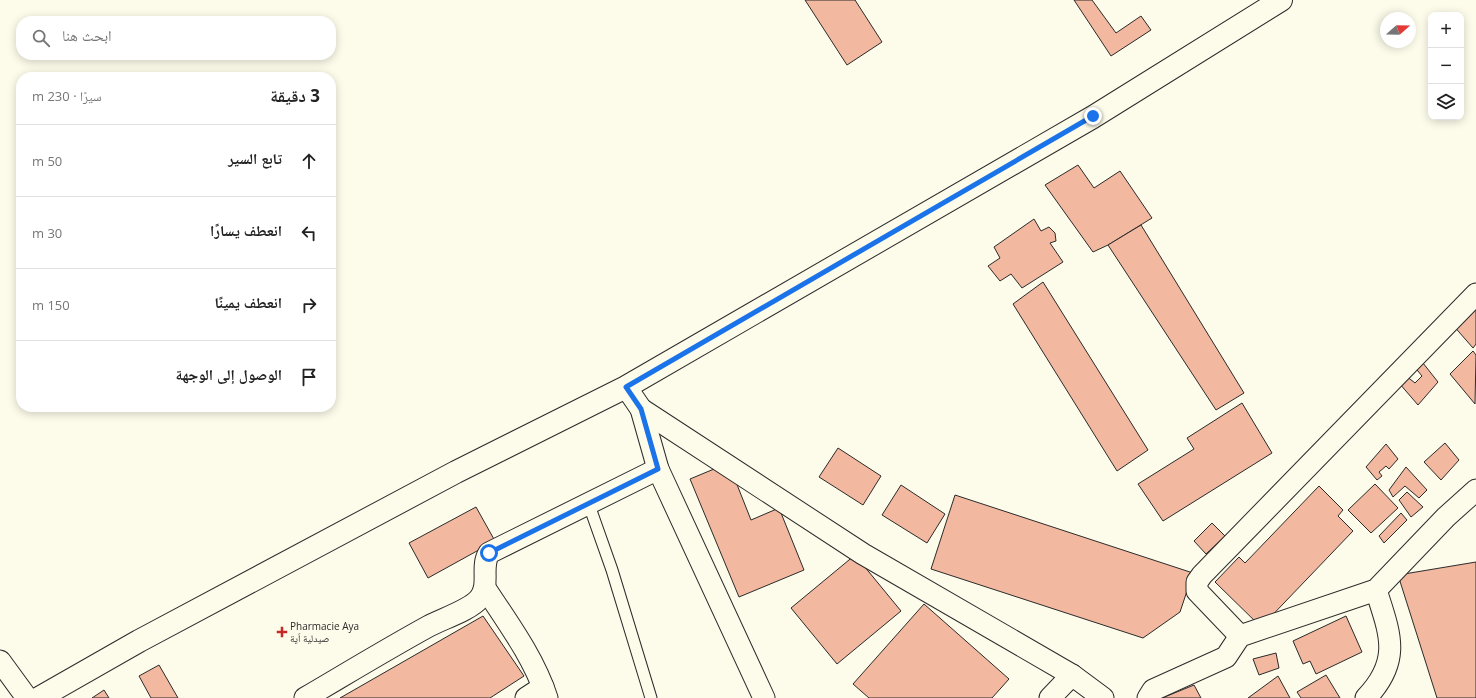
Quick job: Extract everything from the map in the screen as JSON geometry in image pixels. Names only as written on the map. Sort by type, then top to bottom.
[{"type":"street","points":[[39,698],[139,641],[456,472],[626,387],[1093,116],[1281,0]]},
{"type":"street","points":[[1240,636],[1197,591],[1197,582],[1202,575],[1476,294]]},
{"type":"street","points":[[626,387],[641,409],[658,469],[764,698]]},
{"type":"street","points":[[641,409],[863,554],[1072,675],[1103,698]]},
{"type":"street","points":[[526,698],[545,693],[526,652],[485,588],[484,567],[486,558],[489,553],[589,505],[658,469]]},
{"type":"street","points":[[1148,698],[1153,690],[1226,658],[1240,636],[1376,590],[1446,517],[1476,490]]},
{"type":"street","points":[[305,698],[429,626],[475,603],[485,588]]},
{"type":"street","points":[[1366,698],[1378,686],[1387,668],[1390,650],[1389,630],[1376,590]]},
{"type":"street","points":[[0,661],[27,698]]},
{"type":"street","points":[[1050,698],[1072,675]]},
{"type":"lane","points":[[589,505],[612,570],[651,698]]},
{"type":"building","points":[[805,0],[855,0],[882,42],[847,65]]},
{"type":"building","points":[[1074,0],[1092,0],[1116,33],[1141,16],[1151,30],[1111,56]]},
{"type":"building","points":[[1078,165],[1094,188],[1120,171],[1152,218],[1108,245],[1093,252],[1045,185]]},
{"type":"building","points":[[1034,219],[1041,231],[1049,227],[1055,233],[1056,241],[1050,243],[1063,262],[1022,288],[1011,274],[1000,281],[988,266],[1000,258],[994,247]]},
{"type":"building","points":[[1141,225],[1244,393],[1216,410],[1108,245]]},
{"type":"building","points":[[1043,282],[1148,450],[1117,471],[1013,304]]},
{"type":"building","points":[[1476,300],[1476,344],[1473,348],[1452,324]]},
{"type":"building","points":[[1473,351],[1476,355],[1475,404],[1450,374]]},
{"type":"building","points":[[1419,358],[1438,382],[1418,405],[1399,383],[1405,375],[1415,383],[1422,376],[1413,365]]},
{"type":"building","points":[[1242,403],[1272,453],[1163,521],[1138,484],[1194,449],[1187,438]]},
{"type":"building","points":[[1445,443],[1459,460],[1441,480],[1424,462]]},
{"type":"building","points":[[1386,444],[1398,459],[1389,469],[1386,466],[1379,472],[1382,476],[1377,480],[1366,467]]},
{"type":"building","points":[[838,448],[881,476],[863,505],[819,477]]},
{"type":"building","points":[[1406,467],[1427,490],[1419,498],[1405,486],[1393,497],[1389,490]]},
{"type":"building","points":[[714,469],[734,477],[751,520],[779,508],[804,570],[739,597],[690,479]]},
{"type":"building","points":[[1375,484],[1398,508],[1371,533],[1348,510]]},
{"type":"building","points":[[901,485],[945,514],[927,543],[882,515]]},
{"type":"building","points":[[1319,486],[1343,510],[1338,516],[1353,531],[1261,627],[1215,582],[1239,557],[1245,563]]},
{"type":"building","points":[[1407,492],[1423,507],[1411,517],[1399,500]]},
{"type":"building","points":[[955,495],[1193,573],[1180,612],[1143,638],[931,569]]},
{"type":"building","points":[[476,507],[495,541],[428,578],[409,543]]},
{"type":"building","points":[[1401,513],[1407,520],[1384,543],[1379,536]]},
{"type":"building","points":[[1212,523],[1225,536],[1206,554],[1194,541]]},
{"type":"building","points":[[855,555],[901,611],[837,664],[791,608]]},
{"type":"building","points":[[1476,562],[1476,698],[1437,698],[1398,575]]},
{"type":"building","points":[[924,604],[1009,679],[992,698],[869,698],[853,684]]},
{"type":"building","points":[[483,616],[524,676],[490,698],[340,698]]},
{"type":"building","points":[[1346,616],[1362,652],[1316,674],[1310,661],[1303,664],[1293,641]]},
{"type":"building","points":[[1276,653],[1279,668],[1259,675],[1253,659]]},
{"type":"building","points":[[159,665],[178,698],[151,698],[139,676]]},
{"type":"building","points":[[1326,675],[1340,698],[1301,698],[1297,692]]},
{"type":"building","points":[[1278,676],[1290,698],[1248,698]]},
{"type":"building","points":[[1194,685],[1201,698],[1162,698]]},
{"type":"building","points":[[104,690],[109,698],[92,698]]},
{"type":"place","name":"Pharmacie Aya صيدلية اَية","points":[[282,632]]},
{"type":"route","points":[[489,553],[589,505],[658,469],[641,409],[626,387],[1093,116]]}]
